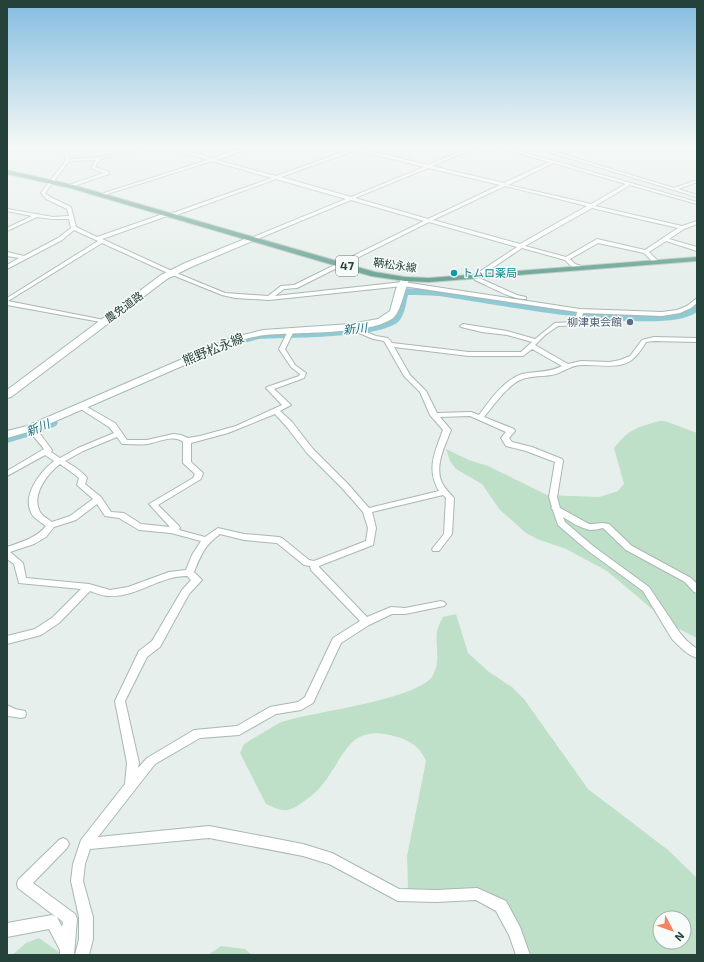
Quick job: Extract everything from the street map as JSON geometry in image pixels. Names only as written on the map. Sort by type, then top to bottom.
[{"type":"main road","name":"鞆松永線","points":[[92,192],[404,282],[697,259]]},
{"type":"main road","name":"農免道路","points":[[7,395],[172,273],[253,239]]},
{"type":"main road","name":"熊野松永線","points":[[7,435],[34,430],[86,408],[229,340],[248,334],[291,330],[360,329],[376,323],[390,316],[395,310],[399,292],[404,282]]},
{"type":"street","points":[[45,192],[48,198],[69,208],[74,228]]},
{"type":"street","points":[[103,195],[113,192]]},
{"type":"street","points":[[7,300],[98,240],[233,192]]},
{"type":"street","points":[[328,192],[567,259],[573,265],[583,268]]},
{"type":"street","points":[[253,239],[365,192]]},
{"type":"street","points":[[270,298],[283,287],[295,287],[488,192]]},
{"type":"street","points":[[531,192],[682,228]]},
{"type":"street","points":[[543,306],[544,304],[515,296],[477,279],[476,276],[521,246],[615,192]]},
{"type":"street","points":[[653,192],[697,204]]},
{"type":"street","points":[[684,192],[697,196]]},
{"type":"street","points":[[7,214],[10,211],[53,218],[72,217]]},
{"type":"street","points":[[7,230],[37,215]]},
{"type":"street","points":[[646,252],[682,228],[697,222]]},
{"type":"street","points":[[74,228],[172,273],[224,294],[249,298],[270,298],[404,282],[580,311],[670,313],[684,310],[697,300]]},
{"type":"street","points":[[7,267],[60,239],[74,228]]},
{"type":"street","points":[[664,239],[697,249]]},
{"type":"street","points":[[567,259],[597,241],[646,252],[657,263]]},
{"type":"street","points":[[7,254],[25,258]]},
{"type":"street","points":[[7,303],[104,322]]},
{"type":"street","points":[[389,345],[486,355],[523,354],[557,324],[578,324],[580,311]]},
{"type":"street","points":[[463,326],[507,334],[534,344],[567,366]]},
{"type":"street","points":[[360,329],[375,338],[386,339],[407,376],[423,391],[434,415],[447,430],[434,469],[438,484],[450,498],[448,534],[436,549]]},
{"type":"street","points":[[86,408],[112,425],[125,442],[147,442],[172,436],[183,438],[187,441],[212,437],[276,411],[287,405],[269,388],[302,377],[303,373],[293,366],[282,350],[291,330]]},
{"type":"street","points":[[480,418],[498,396],[516,379],[524,376],[555,372],[567,366],[581,363],[610,364],[622,362],[632,357],[644,341],[654,339],[697,340]]},
{"type":"street","points":[[189,573],[196,555],[206,540],[218,531],[244,537],[278,540],[308,563],[315,564],[370,543],[372,528],[367,511],[345,486],[310,451],[289,424],[276,411]]},
{"type":"street","points":[[434,415],[471,414],[511,431],[505,438],[509,444],[529,449],[559,461],[553,497],[555,508],[561,523],[574,535],[646,589],[676,636],[682,643],[697,654]]},
{"type":"street","points":[[34,430],[48,450],[47,453],[77,472],[83,478],[81,484],[98,499],[108,514],[120,515],[139,527],[171,530],[206,540]]},
{"type":"street","points":[[51,525],[38,516],[33,507],[35,489],[48,470],[60,461],[86,446],[119,434]]},
{"type":"street","points":[[171,530],[176,528],[153,504],[197,479],[199,473],[187,463],[187,441]]},
{"type":"street","points":[[7,474],[48,450]]},
{"type":"street","points":[[367,511],[444,492]]},
{"type":"street","points":[[7,550],[31,542],[44,535],[51,525],[73,518],[98,499]]},
{"type":"street","points":[[555,508],[582,524],[592,527],[603,525],[606,526],[629,548],[688,580],[697,590]]},
{"type":"street","points":[[7,554],[18,563],[22,581],[60,583],[89,587],[109,593],[137,588],[178,572],[189,573],[197,580],[185,592],[156,644],[143,654],[120,701],[133,763],[131,786]]},
{"type":"street","points":[[315,564],[314,568],[366,622]]},
{"type":"street","points":[[7,640],[38,632],[56,620],[89,587]]},
{"type":"street","points":[[82,955],[86,939],[86,917],[77,881],[79,864],[85,844],[151,761],[198,733],[239,730],[274,710],[301,706],[309,700],[337,641],[366,622],[391,610],[405,611],[441,604]]},
{"type":"street","points":[[7,709],[12,713],[21,714]]},
{"type":"street","points":[[85,844],[209,832],[303,850],[332,859],[398,895],[436,896],[478,894],[501,906],[515,932],[523,955]]},
{"type":"street","points":[[63,844],[23,884],[70,919],[67,952]]},
{"type":"street","points":[[7,930],[52,922],[67,952]]},
{"type":"green space","points":[[659,421],[665,421],[697,433],[697,638],[679,629],[652,609],[607,571],[566,549],[537,539],[526,533],[500,510],[482,484],[456,469],[450,461],[446,449],[469,460],[488,466],[547,495],[599,497],[618,491],[624,484],[614,448],[624,437],[634,430]]},
{"type":"green space","points":[[456,614],[468,653],[489,672],[512,687],[524,699],[588,789],[668,850],[697,878],[697,955],[526,955],[508,907],[485,897],[415,896],[408,888],[407,856],[426,761],[418,748],[397,737],[381,734],[368,734],[359,738],[344,752],[321,787],[303,802],[289,810],[279,809],[266,804],[240,753],[244,744],[281,722],[392,697],[425,683],[433,675],[437,664],[437,631],[443,617]]},
{"type":"green space","points":[[39,938],[63,955],[12,955],[26,943]]},
{"type":"green space","points":[[221,946],[245,949],[252,955],[208,955]]},
{"type":"waterway","name":"新川","points":[[244,339],[259,335],[357,330],[381,326],[394,319],[397,314],[403,291],[438,293],[559,311],[630,317],[674,317],[687,314],[697,306]]},
{"type":"waterway","name":"新川","points":[[7,439],[51,423]]},
{"type":"place","name":"トムロ薬局","points":[[454,273]]},
{"type":"place","name":"柳津東会館","points":[[630,322]]}]
